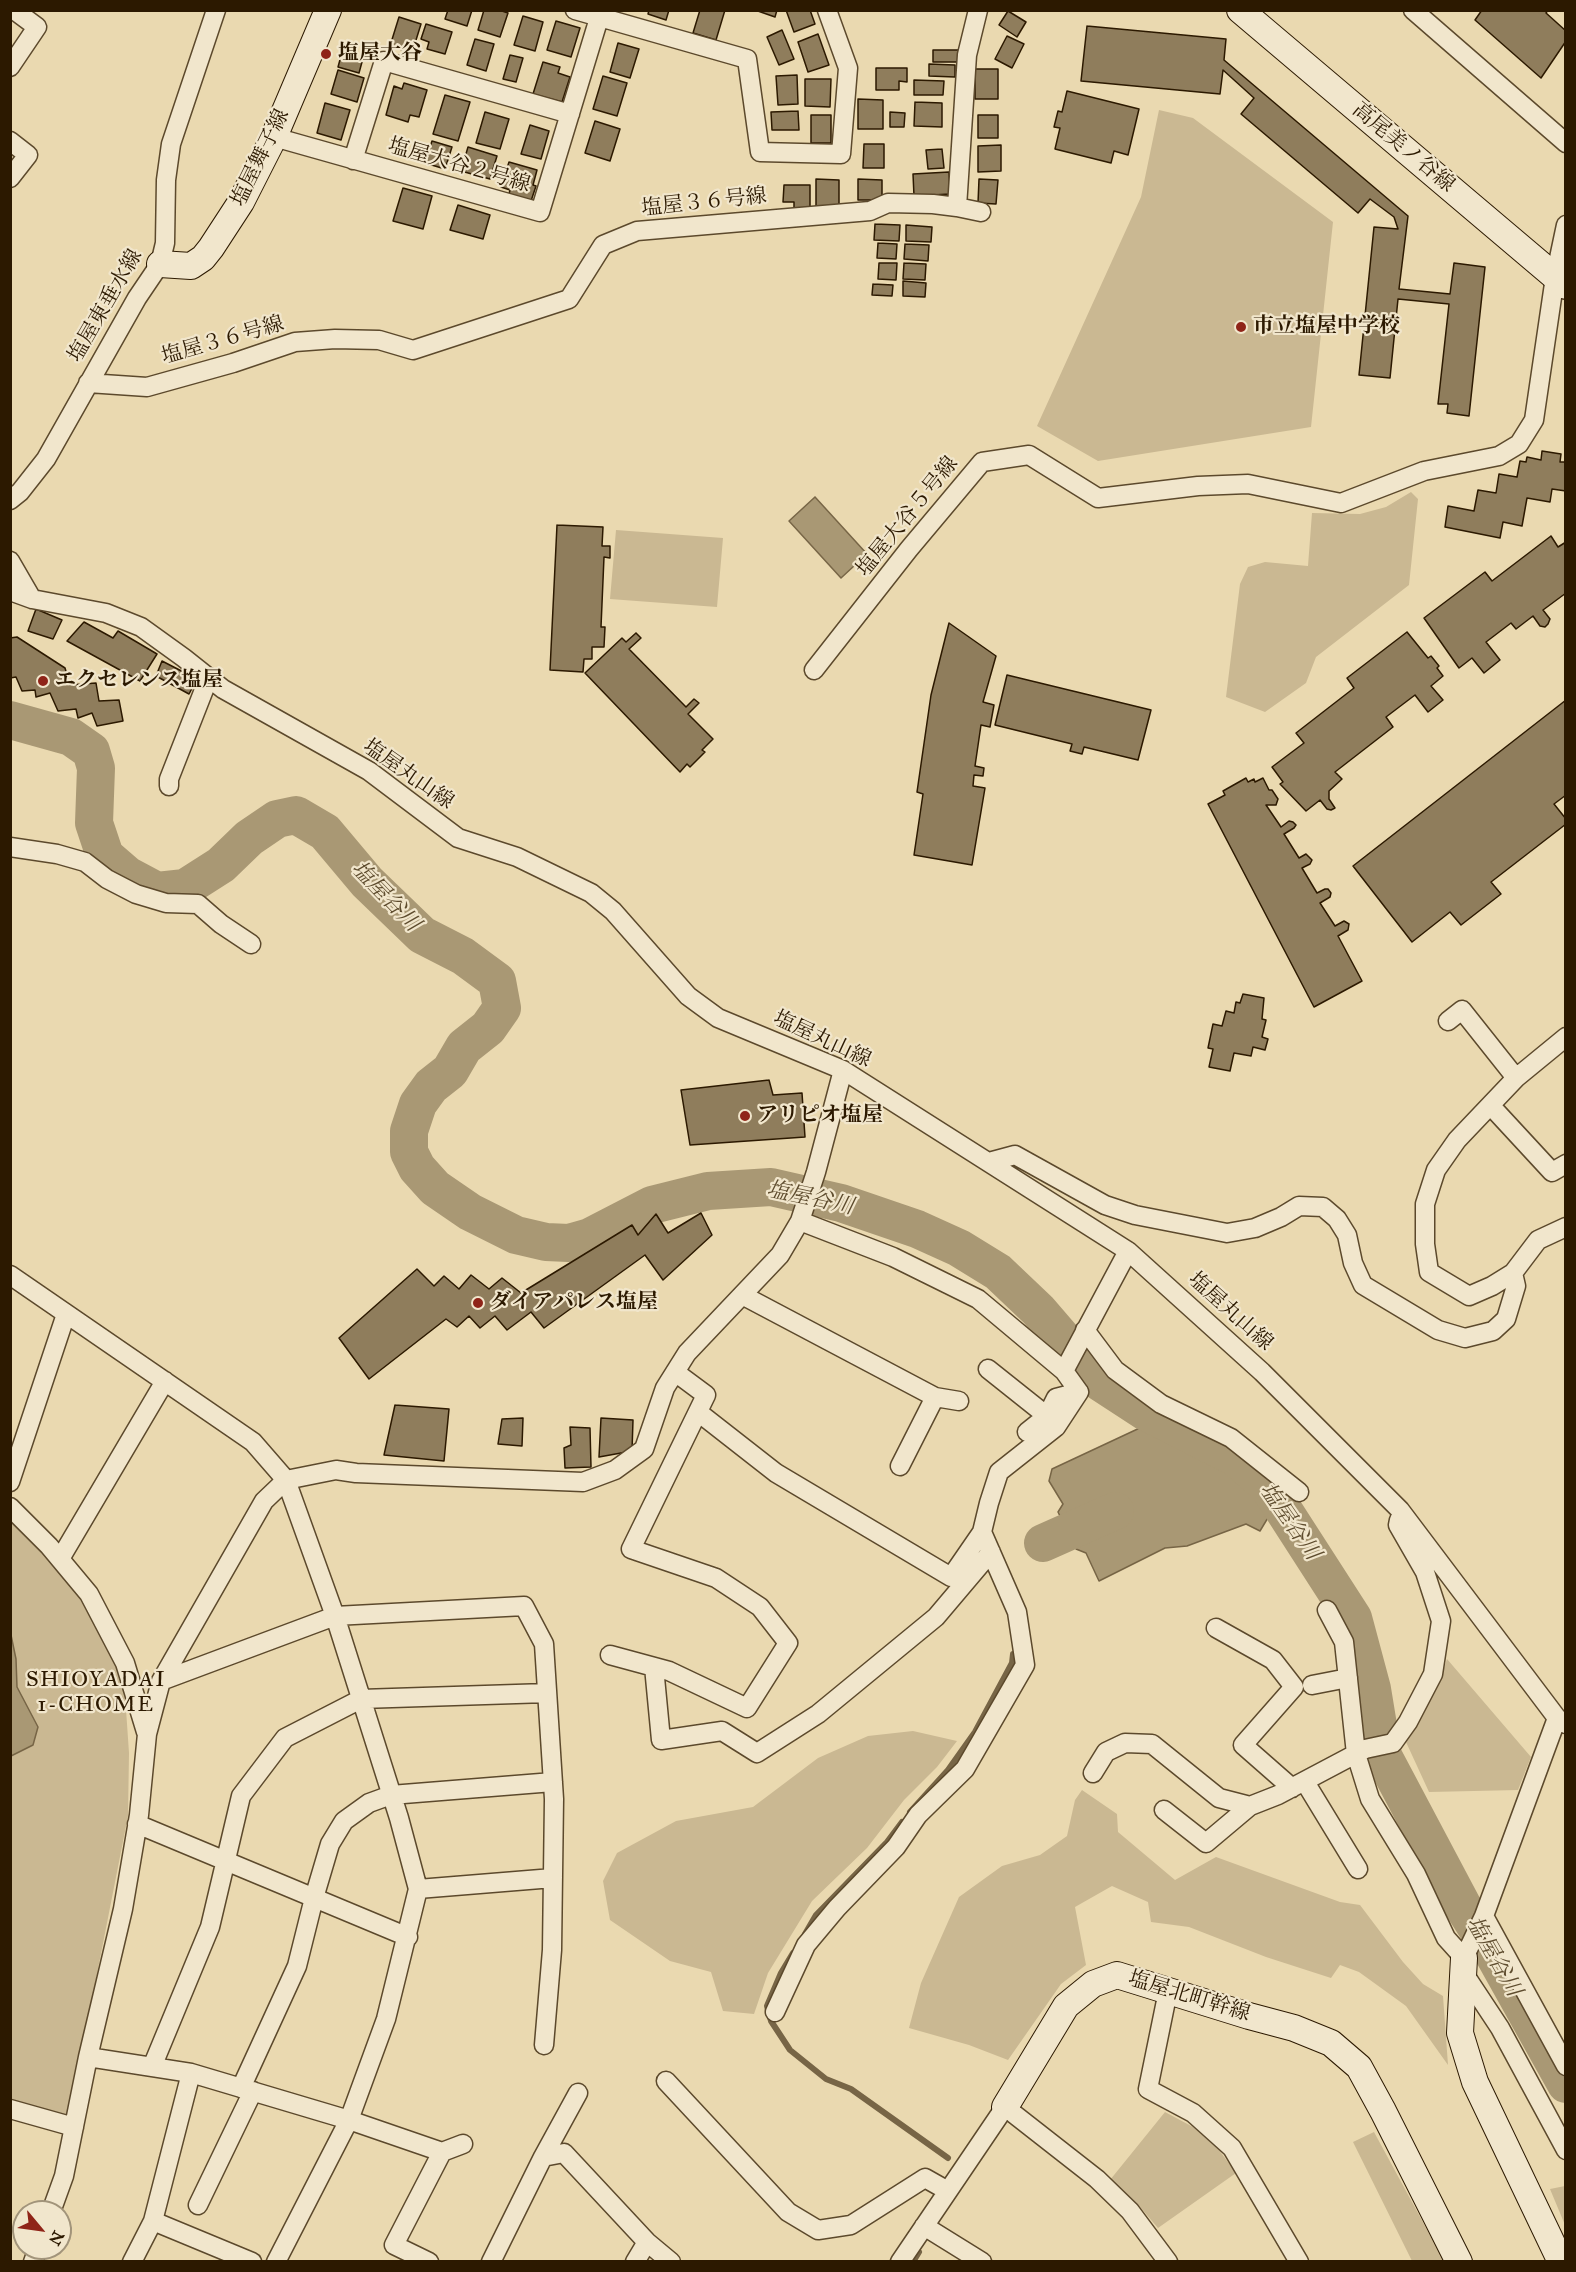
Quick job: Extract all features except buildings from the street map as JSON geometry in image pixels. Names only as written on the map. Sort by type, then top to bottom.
[{"type":"street","points":[[10,67],[37,27],[14,10]]},
{"type":"street","name":"塩屋東垂水線","points":[[10,500],[20,492],[46,459],[137,298],[160,264],[165,243],[166,180],[171,144],[216,10]]},
{"type":"street","name":"塩屋舞子線","points":[[160,264],[191,266],[203,258],[241,202],[274,137],[328,10]]},
{"type":"street","points":[[575,10],[747,59],[760,152],[841,154],[848,68],[827,10]]},
{"type":"street","points":[[957,207],[968,55],[978,10]]},
{"type":"street","name":"高尾美ノ谷線","points":[[1240,10],[1560,282]]},
{"type":"street","points":[[1413,10],[1566,142]]},
{"type":"street","name":"塩屋大谷２号線","points":[[274,137],[540,212],[599,18]]},
{"type":"street","points":[[353,160],[384,61],[570,114]]},
{"type":"street","points":[[10,141],[28,155],[10,178]]},
{"type":"street","name":"塩屋３６号線","points":[[88,383],[147,387],[233,363],[295,342],[335,339],[379,340],[413,350],[569,299],[603,244],[637,231],[870,211],[888,203],[933,204],[981,212]]},
{"type":"street","name":"塩屋大谷５号線","points":[[814,670],[909,549],[982,462],[1029,455],[1098,498],[1198,486],[1248,484],[1341,503],[1424,471],[1499,456],[1519,444],[1534,420],[1560,282],[1566,225]]},
{"type":"street","points":[[10,561],[32,599]]},
{"type":"street","name":"塩屋丸山線","points":[[10,591],[32,599],[106,613],[141,627],[224,689],[369,771],[458,837],[517,857],[591,893],[613,911],[688,996],[718,1018],[843,1070],[1128,1251],[1262,1372],[1400,1510],[1562,1721]]},
{"type":"street","points":[[169,786],[169,779],[209,677]]},
{"type":"street","points":[[10,847],[57,854],[85,862],[107,879],[136,894],[166,903],[198,904],[221,924],[251,944]]},
{"type":"street","points":[[1448,1021],[1462,1010],[1516,1078]]},
{"type":"street","points":[[1566,1037],[1516,1078],[1457,1140],[1436,1170],[1425,1204],[1425,1244],[1429,1272],[1469,1296],[1513,1273],[1538,1240],[1566,1227]]},
{"type":"street","points":[[55,2200],[64,2176],[88,2057],[120,1920],[137,1824],[147,1734],[161,1681],[264,1501],[286,1480],[336,1470],[356,1473],[583,1482],[615,1470],[644,1449],[665,1388],[687,1353],[780,1255],[800,1221],[816,1172],[843,1070]]},
{"type":"street","points":[[1491,1106],[1552,1172],[1566,1164]]},
{"type":"street","points":[[989,1162],[1015,1155],[1105,1205],[1135,1215],[1227,1233],[1255,1228],[1299,1206],[1323,1207],[1337,1219],[1347,1235],[1353,1263],[1363,1285],[1438,1330],[1465,1338],[1492,1331],[1506,1319],[1516,1286],[1513,1273]]},
{"type":"street","points":[[800,1221],[893,1257],[978,1299],[1067,1364],[1079,1392]]},
{"type":"street","points":[[1067,1364],[1128,1251]]},
{"type":"street","points":[[10,1275],[253,1442],[286,1480],[362,1699],[418,1889],[386,2019],[349,2120],[276,2262]]},
{"type":"street","points":[[742,1295],[935,1397],[959,1401]]},
{"type":"street","points":[[10,1482],[66,1314]]},
{"type":"street","points":[[1086,1330],[1115,1370],[1161,1404],[1231,1438],[1299,1492]]},
{"type":"street","points":[[988,1369],[1047,1416]]},
{"type":"street","points":[[610,1654],[669,1671],[747,1708],[788,1643],[760,1606],[716,1578],[632,1549],[706,1395],[675,1372]]},
{"type":"street","points":[[60,1559],[165,1382]]},
{"type":"street","points":[[1026,1432],[1047,1416],[1056,1398],[1079,1392]]},
{"type":"street","points":[[698,1412],[776,1473],[951,1577],[982,1532],[999,1472],[1056,1426],[1079,1392]]},
{"type":"street","points":[[900,1466],[935,1397]]},
{"type":"street","points":[[10,1507],[60,1559],[89,1594],[125,1662],[147,1734]]},
{"type":"street","points":[[1164,1810],[1206,1843],[1250,1806],[1299,1785],[1361,1752],[1393,1743],[1408,1722],[1433,1674],[1441,1621],[1425,1572],[1398,1525],[1400,1510]]},
{"type":"street","points":[[775,2012],[806,1945],[837,1908],[896,1847],[918,1815],[965,1769],[1025,1665],[1017,1612],[982,1532]]},
{"type":"street","points":[[654,1666],[662,1740],[722,1731],[757,1753],[818,1714],[936,1617],[991,1552]]},
{"type":"street","points":[[161,1681],[335,1616],[524,1606],[544,1644],[553,1782],[552,1950],[544,2044]]},
{"type":"street","points":[[1327,1610],[1344,1641],[1348,1678],[1370,1798],[1416,1874],[1446,1938],[1500,2028],[1566,2150]]},
{"type":"street","points":[[1216,1628],[1274,1660],[1294,1687],[1243,1745],[1299,1785],[1358,1869]]},
{"type":"street","points":[[1312,1685],[1348,1678]]},
{"type":"street","points":[[152,2067],[210,1927],[241,1796],[285,1738],[362,1699],[547,1693]]},
{"type":"street","points":[[1561,2262],[1475,2082],[1460,2033],[1463,1965],[1562,1721]]},
{"type":"street","points":[[1093,1773],[1106,1752],[1125,1743],[1152,1743],[1219,1798],[1250,1806]]},
{"type":"street","points":[[198,2205],[297,1966],[330,1844],[344,1821],[369,1803],[392,1795],[553,1782]]},
{"type":"street","points":[[137,1824],[408,1936]]},
{"type":"street","points":[[418,1889],[553,1878]]},
{"type":"street","points":[[1484,1916],[1566,2066]]},
{"type":"street","name":"塩屋北町幹線","points":[[900,2262],[1005,2107],[1066,2006],[1093,1984],[1117,1975],[1294,2028],[1331,2043],[1359,2067],[1459,2262]]},
{"type":"street","points":[[1168,1991],[1148,2089],[1193,2113],[1232,2148],[1299,2262]]},
{"type":"street","points":[[88,2057],[191,2073],[349,2120],[442,2152],[463,2144]]},
{"type":"street","points":[[132,2262],[153,2221],[191,2073]]},
{"type":"street","points":[[666,2080],[788,2212],[818,2230],[851,2224],[925,2178],[948,2191]]},
{"type":"street","points":[[491,2262],[543,2157],[578,2094]]},
{"type":"street","points":[[1005,2107],[1097,2179],[1130,2211],[1168,2262]]},
{"type":"street","points":[[10,2109],[74,2127]]},
{"type":"street","points":[[429,2262],[394,2244],[442,2152]]},
{"type":"street","points":[[543,2157],[564,2153],[647,2242],[671,2262]]},
{"type":"street","points":[[153,2221],[252,2262]]},
{"type":"street","points":[[924,2226],[982,2262]]},
{"type":"street","points":[[635,2262],[647,2242]]},
{"type":"shaded area","points":[[1159,110],[1193,118],[1333,222],[1311,427],[1098,461],[1037,426],[1141,197]]},
{"type":"shaded area","points":[[1411,492],[1418,499],[1409,585],[1316,657],[1306,683],[1265,712],[1226,697],[1240,584],[1248,567],[1265,562],[1308,566],[1312,513],[1360,514],[1386,507]]},
{"type":"shaded area","points":[[815,497],[867,554],[841,578],[789,521]]},
{"type":"shaded area","points":[[616,530],[723,538],[717,607],[610,599]]},
{"type":"shaded area","points":[[1144,1426],[1235,1472],[1272,1511],[1260,1531],[1246,1524],[1187,1546],[1165,1548],[1099,1581],[1086,1553],[1076,1549],[1058,1512],[1063,1504],[1049,1481],[1052,1469]]},
{"type":"shaded area","points":[[10,1519],[60,1569],[103,1633],[124,1680],[129,1753],[128,1816],[66,2116],[11,2100]]},
{"type":"shaded area","points":[[11,1635],[16,1659],[17,1687],[38,1727],[33,1745],[11,1756]]},
{"type":"shaded area","points":[[1447,1659],[1531,1757],[1518,1790],[1429,1792],[1406,1742],[1438,1686]]},
{"type":"shaded area","points":[[913,1731],[957,1741],[937,1767],[904,1800],[867,1848],[812,1901],[768,1973],[754,2014],[723,2011],[711,1972],[670,1961],[610,1920],[603,1881],[617,1853],[676,1821],[753,1807],[818,1758],[868,1736]]},
{"type":"shaded area","points":[[1082,1790],[1117,1814],[1118,1832],[1175,1880],[1216,1857],[1340,1902],[1360,1905],[1403,1962],[1423,1984],[1443,1996],[1448,2065],[1406,2006],[1359,1972],[1340,1965],[1331,1978],[1266,1957],[1189,1927],[1151,1922],[1148,1902],[1112,1886],[1075,1907],[1086,1965],[1061,1984],[1008,2060],[969,2045],[909,2028],[921,1983],[959,1897],[1002,1866],[1040,1855],[1067,1836],[1075,1800]]},
{"type":"shaded area","points":[[1165,2112],[1193,2127],[1219,2150],[1236,2173],[1158,2228],[1140,2207],[1110,2180]]},
{"type":"shaded area","points":[[1374,2132],[1444,2261],[1412,2261],[1353,2142]]},
{"type":"shaded area","points":[[1566,2186],[1565,2225],[1550,2189]]},
{"type":"waterway","name":"塩屋谷川","points":[[10,720],[71,737],[91,751],[96,768],[94,823],[105,856],[127,875],[157,891],[185,888],[221,865],[249,838],[277,819],[296,815],[325,832],[367,882],[422,935],[463,956],[497,981],[502,1008],[488,1028],[464,1047],[450,1071],[431,1086],[418,1104],[409,1131],[409,1152],[417,1168],[435,1188],[470,1212],[516,1235],[546,1242],[569,1243],[590,1237],[652,1205],[708,1191],[771,1187],[841,1203],[917,1229],[959,1248],[998,1272],[1038,1310],[1100,1382],[1146,1412],[1235,1457],[1268,1486],[1353,1618],[1372,1689],[1383,1756],[1462,1905],[1494,1955],[1566,2084]]},
{"type":"waterway","points":[[1043,1543],[1115,1511]]},
{"type":"waterway","points":[[910,1812],[948,1770],[975,1732],[1012,1663],[1013,1654]]},
{"type":"waterway","points":[[805,1934],[816,1915],[887,1842],[902,1822]]},
{"type":"waterway","points":[[793,1953],[781,1973],[767,2006],[771,2021],[790,2050],[826,2079],[851,2089],[948,2158]]},
{"type":"waterway","points":[[913,2262],[919,2252]]},
{"type":"place","name":"塩屋大谷","points":[[326,54]]},
{"type":"place","name":"市立塩屋中学校","points":[[1241,327]]},
{"type":"place","name":"エクセレンス塩屋","points":[[43,681]]},
{"type":"place","name":"アリピオ塩屋","points":[[745,1116]]},
{"type":"place","name":"ダイアパレス塩屋","points":[[478,1303]]},
{"type":"district","name":"SHIOYADAI 1-CHOME","points":[[96,1694]]}]
